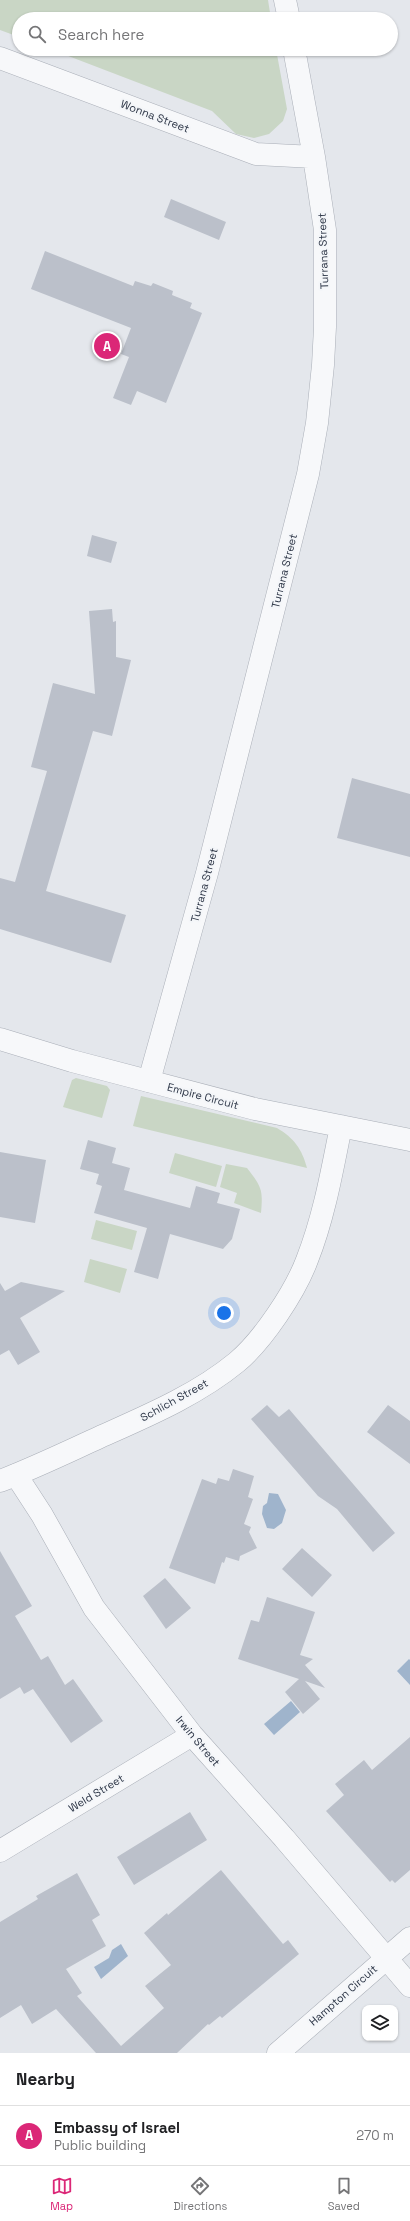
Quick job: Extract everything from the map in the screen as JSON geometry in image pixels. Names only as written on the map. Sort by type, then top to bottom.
[{"type":"street","points":[[285,0],[288,12]]},
{"type":"street","name":"Turrana Street","points":[[149,1081],[208,873],[308,474],[317,423],[326,327],[325,230],[314,157],[295,56]]},
{"type":"street","name":"Wonna Street","points":[[0,58],[256,154],[314,157]]},
{"type":"street","name":"Empire Circuit","points":[[0,1039],[72,1061],[255,1109],[410,1140]]},
{"type":"street","name":"Schlich Street","points":[[8,1478],[136,1421],[203,1386],[238,1361],[264,1331],[291,1294],[307,1261],[320,1220],[341,1126]]},
{"type":"street","name":"Irwin Street","points":[[8,1478],[42,1515],[94,1608],[192,1735],[284,1838],[410,1986]]},
{"type":"street","name":"Weld Street","points":[[0,1851],[192,1735]]},
{"type":"street","name":"Hampton Circuit","points":[[278,2053],[385,1958],[410,1938]]},
{"type":"green space","points":[[0,0],[268,0],[270,12],[12,12],[12,34],[0,30]]},
{"type":"green space","points":[[68,56],[277,56],[287,109],[283,121],[269,134],[254,138],[236,134],[212,111]]},
{"type":"green space","points":[[76,1078],[107,1086],[110,1090],[102,1118],[63,1107],[72,1080]]},
{"type":"green space","points":[[141,1096],[277,1128],[293,1140],[303,1155],[307,1168],[133,1126]]},
{"type":"green space","points":[[175,1153],[222,1166],[216,1187],[169,1173]]},
{"type":"green space","points":[[226,1164],[247,1168],[252,1174],[260,1189],[262,1199],[261,1213],[234,1203],[237,1193],[220,1187]]},
{"type":"green space","points":[[96,1220],[137,1231],[132,1250],[91,1239]]},
{"type":"green space","points":[[90,1259],[127,1269],[120,1293],[84,1282]]},
{"type":"water","points":[[269,1493],[278,1494],[286,1510],[282,1523],[274,1529],[267,1528],[262,1514],[263,1506],[267,1503]]},
{"type":"water","points":[[409,1659],[410,1660],[410,1685],[397,1671]]},
{"type":"water","points":[[291,1701],[300,1712],[274,1735],[264,1724]]},
{"type":"water","points":[[121,1944],[128,1956],[101,1979],[94,1967],[109,1958],[112,1950]]},
{"type":"building","points":[[171,199],[226,222],[219,240],[164,217]]},
{"type":"building","points":[[45,251],[133,286],[135,281],[151,286],[153,283],[173,291],[172,295],[192,303],[190,308],[202,313],[166,403],[137,391],[131,405],[113,398],[129,357],[121,354],[131,328],[31,289]]},
{"type":"building","points":[[92,535],[117,542],[111,563],[87,556]]},
{"type":"building","points":[[112,609],[113,622],[116,621],[116,657],[131,660],[112,736],[93,731],[46,891],[126,915],[111,963],[0,929],[0,878],[15,882],[47,771],[31,767],[53,683],[95,694],[89,611]]},
{"type":"building","points":[[352,778],[410,794],[410,857],[337,838]]},
{"type":"building","points":[[88,1140],[116,1148],[112,1163],[130,1168],[124,1190],[190,1208],[196,1186],[220,1193],[217,1203],[240,1209],[232,1239],[223,1249],[170,1234],[158,1279],[134,1272],[147,1228],[94,1213],[102,1186],[96,1184],[99,1174],[80,1169]]},
{"type":"building","points":[[0,1152],[46,1160],[35,1223],[0,1217]]},
{"type":"building","points":[[21,1282],[65,1291],[20,1318],[40,1352],[18,1365],[9,1350],[0,1355],[0,1283],[5,1291]]},
{"type":"building","points":[[267,1405],[279,1417],[289,1409],[395,1533],[373,1552],[337,1509],[318,1496],[251,1419]]},
{"type":"building","points":[[388,1405],[410,1421],[410,1464],[367,1432]]},
{"type":"building","points":[[233,1469],[254,1476],[248,1497],[253,1499],[244,1524],[251,1527],[249,1532],[257,1548],[240,1556],[239,1561],[226,1557],[224,1563],[222,1562],[215,1584],[169,1568],[202,1479],[216,1484],[218,1478],[229,1481]]},
{"type":"building","points":[[302,1548],[332,1575],[312,1597],[282,1569]]},
{"type":"building","points":[[0,1551],[32,1606],[15,1616],[41,1660],[48,1656],[65,1685],[73,1679],[103,1721],[71,1743],[33,1689],[24,1694],[20,1687],[0,1699]]},
{"type":"building","points":[[165,1578],[191,1608],[166,1629],[143,1596]]},
{"type":"building","points":[[267,1597],[315,1612],[300,1655],[313,1659],[305,1665],[325,1688],[305,1681],[320,1699],[303,1714],[285,1692],[299,1679],[238,1659],[251,1620],[259,1622]]},
{"type":"building","points":[[410,1737],[410,1870],[395,1883],[392,1880],[390,1882],[326,1811],[344,1795],[335,1784],[364,1760],[372,1770]]},
{"type":"building","points":[[190,1812],[207,1840],[134,1885],[117,1857]]},
{"type":"building","points":[[221,1870],[283,1944],[288,1940],[299,1954],[222,2018],[220,2016],[209,2025],[208,2024],[177,2053],[96,2053],[56,2009],[32,2024],[21,2005],[0,2018],[0,1922],[38,1899],[36,1896],[77,1873],[100,1915],[92,1920],[106,1946],[66,1969],[82,1993],[77,1996],[121,2046],[164,2008],[145,1986],[171,1965],[144,1933],[167,1913],[168,1915]]},
{"type":"place","name":"Embassy of Israel","points":[[107,346]]}]
